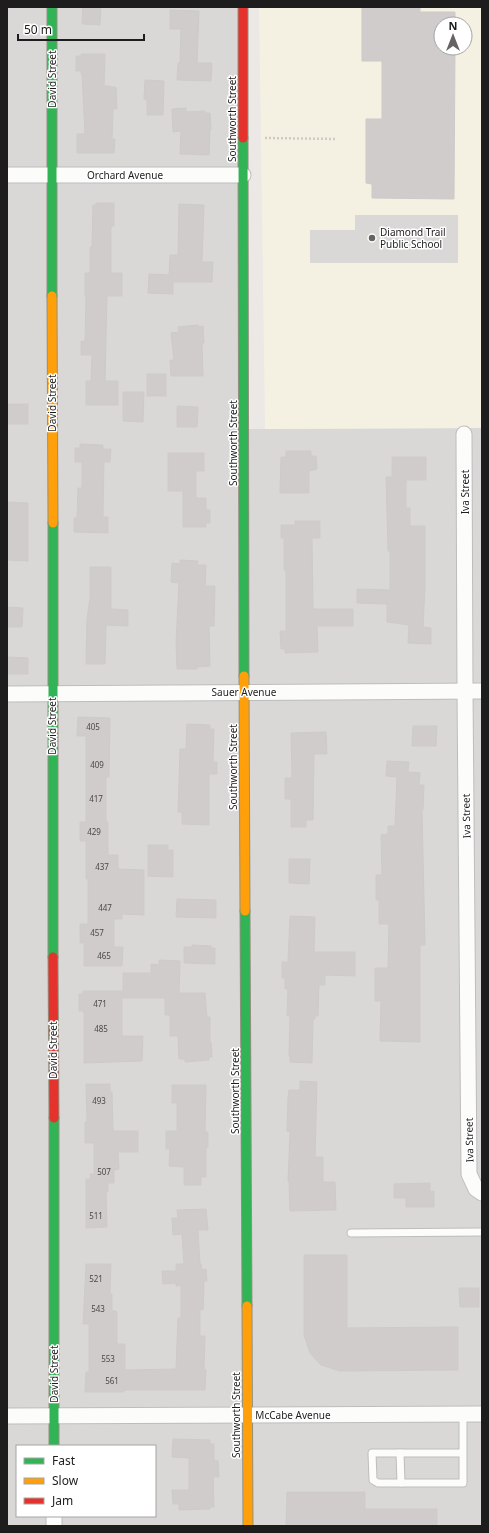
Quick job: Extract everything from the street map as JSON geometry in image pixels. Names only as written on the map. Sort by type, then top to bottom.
[{"type":"main road","name":"David Street","points":[[52,7],[51,175],[54,1445]]},
{"type":"main road","name":"Southworth Street","points":[[243,7],[244,692],[248,1526]]},
{"type":"street","name":"Orchard Avenue","points":[[7,175],[244,175]]},
{"type":"street","name":"Iva Street","points":[[464,434],[469,1174],[476,1189],[482,1193]]},
{"type":"street","name":"Sauer Avenue","points":[[7,694],[482,691]]},
{"type":"street","name":"McCabe Avenue","points":[[7,1416],[482,1414]]},
{"type":"lane","points":[[351,1233],[482,1232]]},
{"type":"lane","points":[[463,1414],[463,1453],[463,1483],[378,1483],[373,1480],[372,1453],[463,1453]]},
{"type":"lane","points":[[400,1453],[401,1483]]},
{"type":"path","points":[[265,138],[336,139]]},
{"type":"shaded area","points":[[7,7],[243,7],[244,429],[482,428],[482,1526],[7,1526]]},
{"type":"shaded area","name":"Diamond Trail Public School","points":[[259,7],[482,7],[482,428],[265,429]]},
{"type":"shaded area","points":[[355,215],[458,215],[458,263],[310,263],[310,230],[355,230]]},
{"type":"shaded area","points":[[341,1220],[482,1220],[482,1282],[472,1282],[472,1257],[360,1257],[360,1242],[341,1242]]},
{"type":"shaded area","points":[[476,1318],[482,1318],[482,1357],[476,1357]]},
{"type":"building","points":[[83,7],[101,7],[100,25],[82,24]]},
{"type":"building","points":[[362,7],[420,7],[420,12],[455,12],[455,16],[433,16],[433,56],[455,56],[454,199],[372,198],[372,184],[366,183],[366,119],[382,119],[382,61],[362,61]]},
{"type":"building","points":[[170,10],[199,11],[197,63],[212,63],[211,81],[177,80],[178,63],[180,63],[181,29],[170,29]]},
{"type":"building","points":[[81,54],[105,54],[104,86],[116,87],[117,109],[113,109],[112,139],[115,139],[114,153],[77,153],[77,134],[85,134],[82,74],[81,71],[76,71],[76,56],[81,56]]},
{"type":"building","points":[[145,80],[164,81],[163,115],[147,115],[147,100],[144,99]]},
{"type":"building","points":[[186,108],[186,112],[205,111],[205,113],[210,113],[211,129],[209,155],[180,154],[181,131],[173,132],[172,109]]},
{"type":"building","points":[[96,203],[114,203],[114,226],[111,226],[111,273],[122,273],[122,296],[107,296],[105,381],[118,381],[118,405],[86,405],[86,381],[91,381],[92,355],[81,355],[81,341],[85,342],[85,273],[90,273],[93,205],[96,205]]},
{"type":"building","points":[[179,204],[204,205],[202,262],[213,262],[212,282],[173,282],[173,294],[148,293],[149,274],[169,275],[170,255],[178,255]]},
{"type":"building","points":[[198,325],[199,327],[203,326],[203,376],[171,376],[170,360],[174,360],[171,333],[179,332],[178,327]]},
{"type":"building","points":[[147,374],[166,374],[166,396],[147,396]]},
{"type":"building","points":[[123,392],[144,392],[143,422],[123,421]]},
{"type":"building","points":[[7,404],[28,404],[28,424],[7,424]]},
{"type":"building","points":[[177,406],[198,407],[197,427],[177,427]]},
{"type":"building","points":[[80,444],[103,445],[103,449],[111,449],[110,462],[104,462],[103,517],[108,517],[108,533],[74,532],[74,518],[77,518],[78,488],[82,488],[82,462],[75,462],[75,448],[80,448]]},
{"type":"building","points":[[286,451],[311,451],[311,456],[316,456],[317,469],[309,471],[309,493],[280,493],[281,457],[286,457]]},
{"type":"building","points":[[168,453],[204,453],[204,471],[196,471],[196,498],[206,498],[206,510],[210,510],[210,523],[206,523],[206,527],[183,527],[183,491],[168,491]]},
{"type":"building","points":[[392,457],[426,457],[426,480],[406,480],[406,508],[410,508],[410,526],[425,526],[423,627],[431,628],[431,644],[408,643],[409,625],[387,622],[387,604],[357,603],[357,589],[390,590],[390,551],[388,551],[386,477],[392,477]]},
{"type":"building","points":[[7,502],[28,503],[28,561],[7,560]]},
{"type":"building","points":[[295,521],[320,521],[320,538],[312,538],[313,609],[353,609],[353,626],[317,626],[318,652],[285,653],[285,649],[281,649],[280,631],[286,631],[286,570],[284,570],[284,538],[281,538],[281,525],[295,525]]},
{"type":"building","points":[[180,560],[198,561],[197,565],[206,565],[205,586],[215,586],[214,626],[209,626],[210,666],[197,667],[197,669],[177,669],[176,642],[179,583],[171,582],[172,563],[180,564]]},
{"type":"building","points":[[90,567],[111,567],[111,609],[128,610],[128,626],[106,625],[105,664],[86,664],[87,619],[90,598]]},
{"type":"building","points":[[7,607],[23,608],[22,627],[7,627]]},
{"type":"building","points":[[7,657],[28,658],[28,674],[7,674]]},
{"type":"building","points":[[78,717],[110,718],[109,777],[106,777],[108,855],[118,855],[118,869],[144,870],[144,915],[122,914],[122,919],[114,919],[114,947],[123,947],[122,966],[84,966],[84,943],[80,943],[80,924],[88,924],[88,879],[86,879],[86,841],[80,841],[80,822],[86,822],[86,736],[77,736]]},
{"type":"building","points":[[187,724],[210,725],[210,729],[214,729],[213,762],[217,762],[217,774],[209,774],[209,825],[182,824],[182,812],[178,812],[180,749],[186,749]]},
{"type":"building","points":[[413,726],[437,726],[436,746],[412,746]]},
{"type":"building","points":[[326,732],[327,754],[314,754],[313,820],[306,820],[306,827],[291,827],[291,799],[285,799],[285,778],[292,778],[291,733]]},
{"type":"building","points":[[387,761],[409,762],[408,772],[420,773],[419,785],[424,785],[422,810],[425,945],[420,945],[420,1042],[380,1041],[381,1001],[375,1001],[375,968],[388,968],[389,924],[379,924],[379,900],[376,900],[376,875],[382,875],[381,835],[388,834],[388,826],[395,826],[397,777],[386,776]]},
{"type":"building","points":[[148,845],[168,845],[168,850],[173,850],[173,877],[148,876]]},
{"type":"building","points":[[289,859],[310,859],[309,884],[289,883]]},
{"type":"building","points":[[177,899],[216,900],[216,918],[176,917]]},
{"type":"building","points":[[290,916],[315,917],[314,952],[355,952],[355,976],[325,975],[325,985],[319,985],[318,1016],[315,1016],[315,1019],[313,1019],[312,1063],[290,1062],[289,1056],[290,1016],[287,1016],[288,989],[285,989],[285,978],[282,978],[282,962],[288,962]]},
{"type":"building","points":[[192,945],[211,946],[211,948],[215,948],[215,964],[184,963],[184,947],[192,947]]},
{"type":"building","points":[[159,960],[180,961],[179,993],[205,993],[207,1017],[210,1017],[210,1042],[212,1057],[209,1057],[209,1060],[185,1062],[185,1059],[179,1059],[178,1036],[170,1036],[170,1015],[165,1015],[165,998],[123,998],[123,973],[151,973],[151,964],[159,965]]},
{"type":"building","points":[[83,991],[122,991],[122,1036],[143,1036],[142,1061],[84,1063],[84,1013],[83,1011],[79,1011],[79,994],[83,994]]},
{"type":"building","points":[[300,1081],[317,1082],[315,1157],[323,1157],[323,1182],[335,1182],[336,1210],[290,1211],[288,1181],[290,1132],[287,1131],[288,1097],[289,1090],[300,1090]]},
{"type":"building","points":[[86,1084],[110,1084],[110,1092],[112,1092],[113,1131],[138,1131],[138,1152],[118,1152],[119,1169],[114,1170],[114,1183],[108,1183],[108,1192],[106,1192],[107,1227],[86,1228],[86,1179],[91,1179],[90,1174],[94,1174],[94,1143],[85,1143],[85,1122],[87,1122]]},
{"type":"building","points":[[172,1085],[206,1085],[205,1132],[208,1132],[208,1147],[206,1147],[206,1177],[201,1177],[201,1185],[184,1185],[184,1167],[169,1166],[170,1149],[166,1149],[166,1131],[177,1131],[177,1103],[172,1103]]},
{"type":"building","points":[[430,1183],[430,1192],[434,1191],[434,1207],[406,1207],[406,1198],[394,1198],[394,1184]]},
{"type":"building","points":[[206,1209],[208,1230],[198,1230],[200,1264],[202,1270],[206,1269],[207,1281],[204,1281],[203,1310],[200,1309],[200,1336],[205,1336],[205,1390],[124,1390],[124,1392],[85,1392],[86,1372],[89,1372],[89,1324],[83,1324],[86,1264],[111,1264],[110,1294],[112,1294],[112,1310],[117,1312],[117,1344],[125,1344],[125,1370],[176,1369],[178,1318],[181,1318],[181,1285],[176,1286],[176,1283],[163,1284],[162,1271],[176,1271],[176,1264],[184,1264],[182,1234],[173,1235],[172,1218],[178,1218],[177,1210]]},
{"type":"building","points":[[304,1255],[347,1255],[347,1328],[458,1327],[458,1370],[340,1371],[321,1365],[310,1353],[304,1335]]},
{"type":"building","points":[[459,1288],[479,1288],[479,1307],[460,1307]]},
{"type":"building","points":[[173,1439],[210,1440],[210,1444],[214,1444],[214,1460],[218,1461],[219,1477],[213,1477],[214,1507],[210,1507],[210,1509],[179,1510],[179,1504],[173,1504],[172,1490],[189,1490],[189,1458],[172,1457]]},
{"type":"building","points":[[287,1492],[365,1492],[365,1509],[437,1509],[437,1526],[286,1526]]},
{"type":"traffic: fast","points":[[52,7],[52,296]]},
{"type":"traffic: fast","points":[[243,138],[244,676]]},
{"type":"traffic: fast","points":[[53,523],[53,957]]},
{"type":"traffic: fast","points":[[245,911],[247,1306]]},
{"type":"traffic: fast","points":[[54,1118],[54,1445]]},
{"type":"traffic: slow","points":[[52,296],[53,523]]},
{"type":"traffic: slow","points":[[244,676],[245,911]]},
{"type":"traffic: slow","points":[[247,1306],[248,1526]]},
{"type":"traffic: jam","points":[[243,7],[243,138]]},
{"type":"traffic: jam","points":[[53,957],[54,1118]]},
{"type":"place","name":"Diamond Trail Public School","points":[[372,238]]}]
